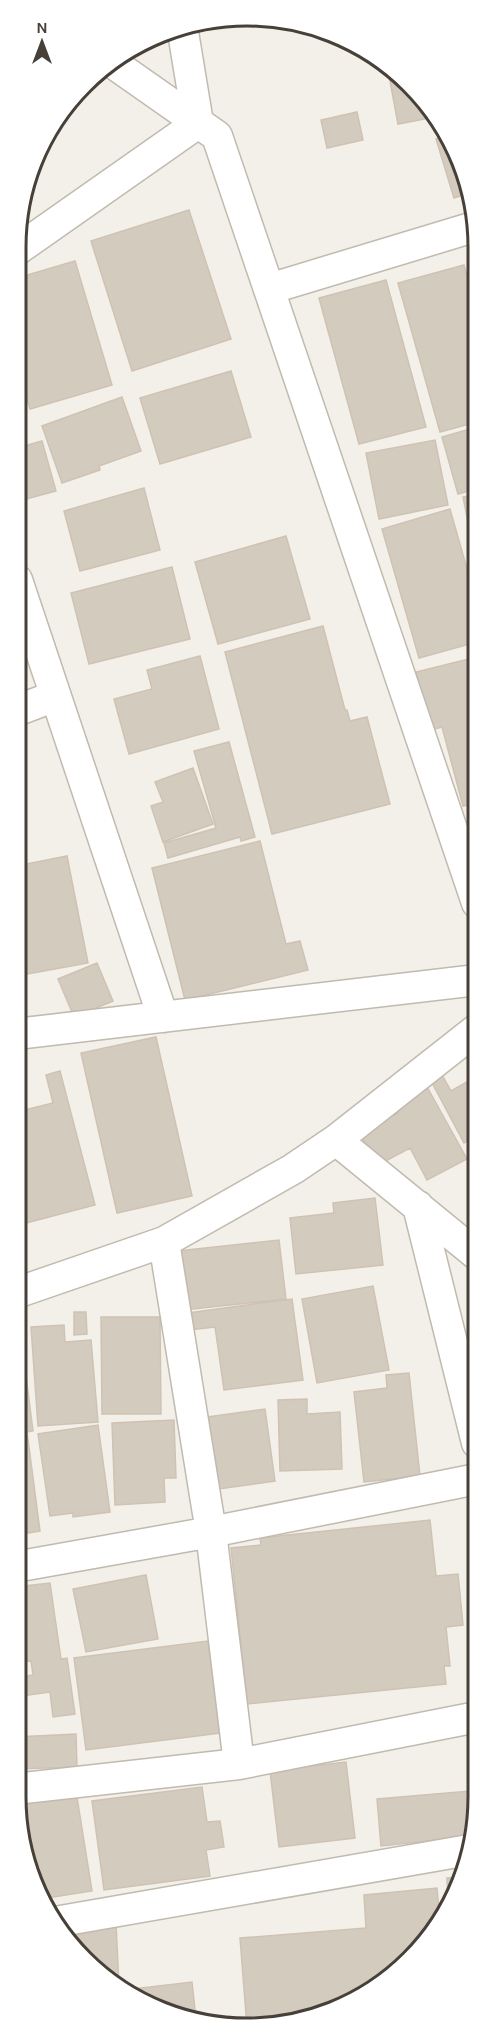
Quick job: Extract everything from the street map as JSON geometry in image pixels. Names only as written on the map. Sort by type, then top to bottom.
[{"type":"street","points":[[183,35],[198,123]]},
{"type":"street","points":[[118,67],[217,136],[468,876]]},
{"type":"street","points":[[26,244],[198,123]]},
{"type":"street","points":[[269,289],[468,228]]},
{"type":"street","points":[[26,610],[163,1017]]},
{"type":"street","points":[[26,707],[55,696]]},
{"type":"street","points":[[26,1033],[468,981]]},
{"type":"street","points":[[26,1290],[164,1242],[293,1169],[336,1140],[468,1036]]},
{"type":"street","points":[[336,1140],[468,1248]]},
{"type":"street","points":[[418,1206],[468,1407]]},
{"type":"street","points":[[164,1242],[211,1533],[239,1764]]},
{"type":"street","points":[[26,1565],[211,1533],[468,1481]]},
{"type":"street","points":[[26,1788],[239,1764],[468,1719]]},
{"type":"street","points":[[63,1921],[462,1851]]},
{"type":"building","points":[[389,77],[404,90],[427,118],[398,124]]},
{"type":"building","points":[[357,112],[363,140],[327,148],[321,120]]},
{"type":"building","points":[[440,138],[446,149],[462,195],[454,198],[436,139]]},
{"type":"building","points":[[189,210],[231,339],[132,371],[91,241]]},
{"type":"building","points":[[75,261],[112,385],[30,409],[26,395],[26,275]]},
{"type":"building","points":[[464,265],[468,280],[468,424],[440,432],[398,283]]},
{"type":"building","points":[[386,280],[426,427],[359,444],[319,298]]},
{"type":"building","points":[[231,371],[251,437],[160,464],[140,398]]},
{"type":"building","points":[[122,397],[141,451],[99,466],[100,470],[62,483],[42,426]]},
{"type":"building","points":[[468,430],[468,491],[458,494],[442,437]]},
{"type":"building","points":[[435,440],[448,505],[379,519],[366,453]]},
{"type":"building","points":[[42,441],[56,491],[26,499],[26,445]]},
{"type":"building","points":[[144,488],[160,550],[80,571],[64,511]]},
{"type":"building","points":[[468,496],[468,522],[463,497]]},
{"type":"building","points":[[450,509],[468,572],[468,644],[419,658],[382,529]]},
{"type":"building","points":[[286,536],[310,619],[218,644],[195,562]]},
{"type":"building","points":[[172,567],[190,639],[89,664],[71,593]]},
{"type":"building","points":[[323,626],[345,710],[347,710],[350,721],[367,717],[390,804],[272,834],[225,652]]},
{"type":"building","points":[[200,656],[219,729],[129,754],[114,699],[152,689],[147,670]]},
{"type":"building","points":[[468,659],[468,805],[463,806],[442,727],[431,730],[416,672]]},
{"type":"building","points":[[229,742],[255,837],[241,841],[240,837],[168,858],[164,843],[216,828],[194,751]]},
{"type":"building","points":[[193,768],[213,824],[163,842],[151,806],[163,802],[155,782]]},
{"type":"building","points":[[260,841],[286,944],[300,941],[308,970],[185,1000],[152,868]]},
{"type":"building","points":[[67,856],[88,963],[26,974],[26,864]]},
{"type":"building","points":[[97,963],[113,1001],[74,1017],[58,979]]},
{"type":"building","points":[[156,1037],[192,1196],[117,1213],[81,1053]]},
{"type":"building","points":[[60,1071],[95,1205],[26,1223],[26,1110],[53,1103],[46,1075]]},
{"type":"building","points":[[440,1071],[451,1091],[468,1081],[468,1141],[464,1143],[429,1077]]},
{"type":"building","points":[[426,1085],[467,1159],[427,1180],[410,1148],[378,1165],[360,1134],[398,1113],[392,1103]]},
{"type":"building","points":[[375,1198],[383,1265],[296,1274],[290,1218],[334,1213],[333,1203]]},
{"type":"building","points":[[279,1240],[286,1299],[184,1310],[178,1251]]},
{"type":"building","points":[[373,1286],[389,1370],[317,1383],[302,1299]]},
{"type":"building","points":[[292,1299],[303,1380],[224,1390],[215,1327],[190,1330],[188,1313]]},
{"type":"building","points":[[74,1312],[86,1312],[87,1334],[74,1335]]},
{"type":"building","points":[[101,1317],[160,1317],[161,1414],[102,1414]]},
{"type":"building","points":[[64,1325],[65,1342],[91,1340],[98,1422],[38,1426],[31,1327]]},
{"type":"building","points":[[409,1373],[420,1476],[364,1482],[354,1392],[387,1388],[386,1375]]},
{"type":"building","points":[[26,1376],[33,1431],[27,1432],[40,1531],[26,1533]]},
{"type":"building","points":[[307,1399],[307,1414],[340,1412],[342,1469],[280,1471],[278,1400]]},
{"type":"building","points":[[265,1409],[275,1481],[219,1489],[208,1417]]},
{"type":"building","points":[[174,1420],[176,1478],[164,1478],[165,1502],[115,1505],[112,1423]]},
{"type":"building","points":[[98,1425],[110,1512],[73,1517],[73,1513],[50,1516],[38,1434]]},
{"type":"building","points":[[430,1520],[436,1576],[458,1574],[463,1625],[446,1627],[450,1666],[444,1666],[446,1684],[247,1704],[231,1548],[261,1545],[260,1538]]},
{"type":"building","points":[[146,1575],[158,1639],[86,1652],[73,1589]]},
{"type":"building","points":[[50,1583],[61,1659],[67,1658],[75,1714],[53,1717],[50,1692],[26,1695],[26,1676],[33,1675],[31,1661],[26,1662],[26,1586]]},
{"type":"building","points":[[208,1641],[220,1733],[86,1750],[74,1658]]},
{"type":"building","points":[[76,1734],[77,1767],[26,1769],[26,1736]]},
{"type":"building","points":[[346,1762],[355,1838],[279,1847],[270,1771]]},
{"type":"building","points":[[202,1787],[207,1822],[220,1821],[224,1847],[206,1850],[210,1876],[104,1890],[92,1801]]},
{"type":"building","points":[[76,1791],[92,1891],[49,1898],[33,1854],[27,1826],[26,1798]]},
{"type":"building","points":[[468,1791],[465,1837],[381,1846],[377,1799]]},
{"type":"building","points":[[454,1877],[448,1892],[447,1878]]},
{"type":"building","points":[[437,1888],[439,1908],[404,1954],[358,1989],[332,2002],[304,2011],[276,2017],[246,2018],[240,1938],[366,1928],[364,1895]]},
{"type":"building","points":[[116,1923],[119,1977],[90,1954],[71,1932],[69,1925]]},
{"type":"building","points":[[192,1982],[195,2012],[162,2002],[135,1989]]}]
